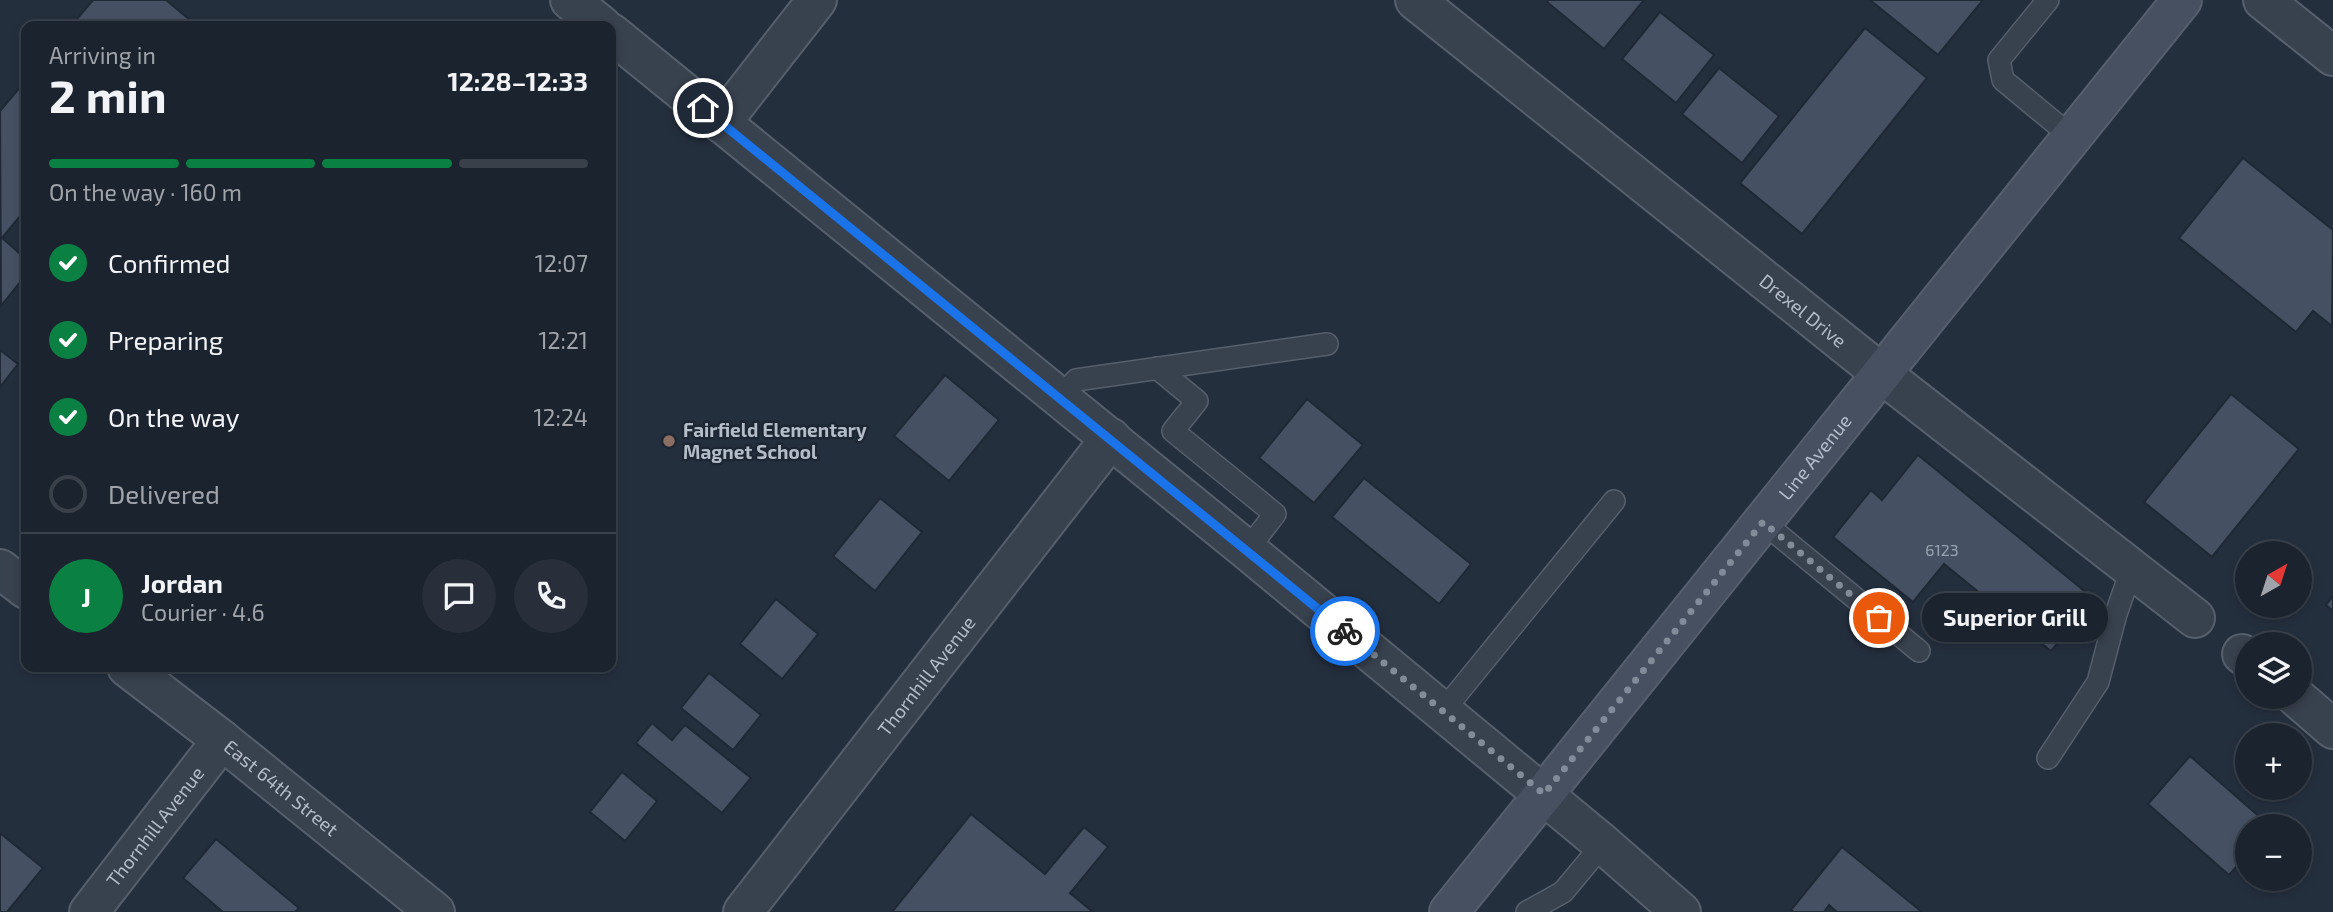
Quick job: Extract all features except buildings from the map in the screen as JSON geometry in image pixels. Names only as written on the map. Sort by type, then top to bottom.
[{"type":"main road","name":"Line Avenue","points":[[1449,912],[2182,0]]},
{"type":"street","points":[[570,0],[596,21]]},
{"type":"street","points":[[721,123],[817,0]]},
{"type":"street","name":"Drexel Drive","points":[[1415,0],[1882,374],[2196,618]]},
{"type":"street","points":[[2263,0],[2333,56]]},
{"type":"street","points":[[616,37],[1111,438],[1544,794],[1603,844],[1661,906]]},
{"type":"street","name":"Thornhill Avenue","points":[[743,912],[1111,438]]},
{"type":"street","points":[[0,569],[21,585]]},
{"type":"street","name":"East 64th Street","points":[[134,672],[435,912]]},
{"type":"street","points":[[2310,709],[2333,729]]},
{"type":"street","name":"Thornhill Avenue","points":[[89,912],[222,740]]},
{"type":"lane","points":[[2048,0],[1999,60],[2003,79],[2072,137]]},
{"type":"lane","points":[[1061,398],[1076,380],[1327,344]]},
{"type":"lane","points":[[1157,368],[1197,401],[1172,431],[1275,514],[1247,550]]},
{"type":"lane","points":[[1443,711],[1614,501]]},
{"type":"lane","points":[[1763,522],[1919,651]]},
{"type":"lane","points":[[2048,758],[2098,682],[2116,614],[2132,568]]},
{"type":"lane","points":[[1527,912],[1563,892],[1603,844]]},
{"type":"way so far","points":[[1345,631],[1544,794],[1763,522],[1879,618]]},
{"type":"place","name":"Fairfield Elementary Magnet School","points":[[669,441]]},
{"type":"place","name":"Superior Grill","points":[[1879,618]]},
{"type":"route","points":[[703,108],[1345,631]]}]
